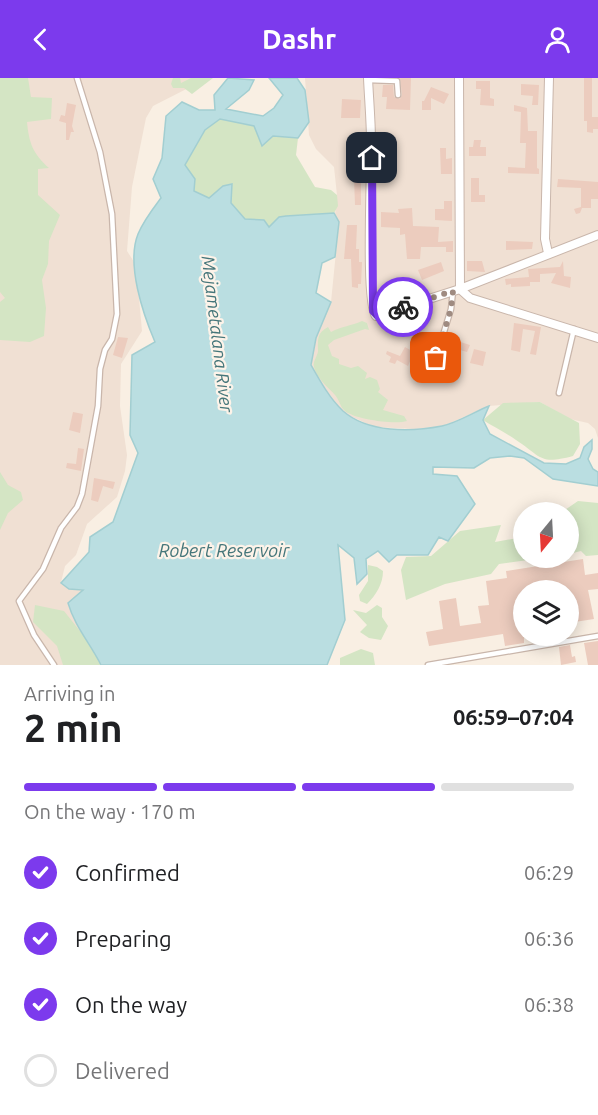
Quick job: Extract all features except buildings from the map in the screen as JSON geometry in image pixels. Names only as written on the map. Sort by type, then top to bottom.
[{"type":"street","points":[[457,290],[459,78]]},
{"type":"street","points":[[548,253],[545,239],[549,78]]},
{"type":"street","points":[[368,79],[374,314],[379,317],[457,290],[598,235]]},
{"type":"street","points":[[589,239],[598,242]]},
{"type":"street","points":[[457,290],[470,298],[598,338]]},
{"type":"lane","points":[[54,665],[34,635],[19,601],[44,569],[61,528],[82,494],[98,406],[100,369],[105,350],[112,339],[117,314],[112,214],[100,152],[77,78]]},
{"type":"lane","points":[[368,79],[397,81],[398,95]]},
{"type":"lane","points":[[436,358],[457,290]]},
{"type":"lane","points":[[559,393],[573,329]]},
{"type":"lane","points":[[428,665],[598,636]]},
{"type":"shaded area","points":[[0,78],[208,78],[153,106],[146,118],[132,187],[127,251],[136,265],[142,331],[121,364],[120,406],[127,455],[125,471],[117,497],[87,524],[76,555],[65,566],[61,582],[69,589],[83,590],[91,645],[101,665],[0,665]]},
{"type":"shaded area","points":[[305,78],[598,78],[598,438],[595,429],[588,423],[570,419],[540,402],[489,406],[443,426],[415,429],[374,427],[344,413],[311,366],[316,338],[331,302],[339,222],[335,215],[337,195],[334,167],[316,149],[309,135]]},
{"type":"green space","points":[[0,78],[28,78],[31,97],[52,98],[51,119],[27,122],[33,148],[49,168],[38,169],[38,195],[60,215],[49,241],[48,264],[42,280],[46,308],[44,336],[30,342],[0,340],[0,302],[5,298],[0,292]]},
{"type":"green space","points":[[173,78],[180,78],[181,83],[191,78],[213,78],[192,94],[184,88],[173,88],[171,84]]},
{"type":"green space","points":[[220,119],[254,126],[273,136],[298,138],[296,155],[315,187],[331,190],[337,195],[338,206],[334,213],[279,217],[269,228],[264,220],[245,219],[231,203],[231,184],[223,186],[209,198],[194,192],[185,165],[205,130]]},
{"type":"green space","points":[[362,321],[367,323],[369,330],[365,329],[334,340],[328,345],[332,356],[339,359],[339,364],[351,368],[358,366],[367,373],[365,379],[370,377],[377,380],[380,389],[378,392],[388,400],[383,410],[404,416],[407,421],[384,422],[350,414],[343,409],[314,367],[319,336],[322,332],[328,327],[331,332]]},
{"type":"green space","points":[[540,402],[579,423],[580,444],[573,456],[553,460],[542,458],[483,420],[503,403]]},
{"type":"green space","points":[[0,472],[8,485],[21,492],[23,500],[8,513],[0,530]]},
{"type":"green space","points":[[578,501],[598,503],[598,555],[586,556],[579,552],[579,502]]},
{"type":"green space","points":[[501,525],[495,542],[513,539],[513,562],[499,564],[491,574],[445,584],[406,600],[401,570],[406,557],[431,556],[460,531]]},
{"type":"green space","points":[[368,565],[383,571],[378,589],[367,604],[360,601],[359,595],[368,581]]},
{"type":"green space","points":[[35,605],[64,611],[91,645],[101,665],[63,665],[57,646],[33,622]]},
{"type":"green space","points":[[377,605],[382,608],[382,617],[388,626],[381,640],[369,638],[360,632],[367,625],[353,610],[366,613]]},
{"type":"green space","points":[[361,649],[373,653],[375,665],[340,665],[340,658]]},
{"type":"water","name":"Robert Reservoir","points":[[228,78],[254,80],[249,90],[226,109],[263,116],[274,108],[283,95],[269,78],[297,78],[305,90],[309,122],[298,138],[273,136],[262,146],[254,126],[220,119],[205,130],[185,165],[195,179],[194,191],[209,198],[223,186],[232,184],[231,203],[245,219],[264,220],[269,227],[279,217],[334,213],[339,222],[335,257],[322,263],[316,293],[331,302],[316,338],[311,365],[338,406],[353,418],[365,423],[377,427],[404,430],[448,425],[489,406],[483,420],[490,434],[544,463],[566,464],[580,458],[584,447],[592,440],[592,449],[588,459],[593,469],[598,472],[598,486],[553,479],[524,458],[510,456],[490,458],[474,468],[433,467],[433,474],[457,476],[475,504],[448,541],[439,537],[428,555],[397,555],[389,562],[378,551],[366,559],[367,574],[357,584],[354,558],[338,545],[345,620],[327,665],[101,665],[68,603],[83,590],[69,589],[61,583],[89,552],[90,537],[113,522],[138,453],[130,435],[132,355],[155,342],[138,289],[134,260],[135,246],[143,224],[161,198],[153,179],[162,158],[166,116],[182,102],[199,110],[215,110],[214,95]]},
{"type":"way so far","points":[[403,307],[453,291],[454,299],[436,358]]},
{"type":"route","points":[[372,158],[370,240],[373,311],[379,317],[403,307]]},
{"type":"water label","name":"Mejametalana River","points":[[218,334]]}]
